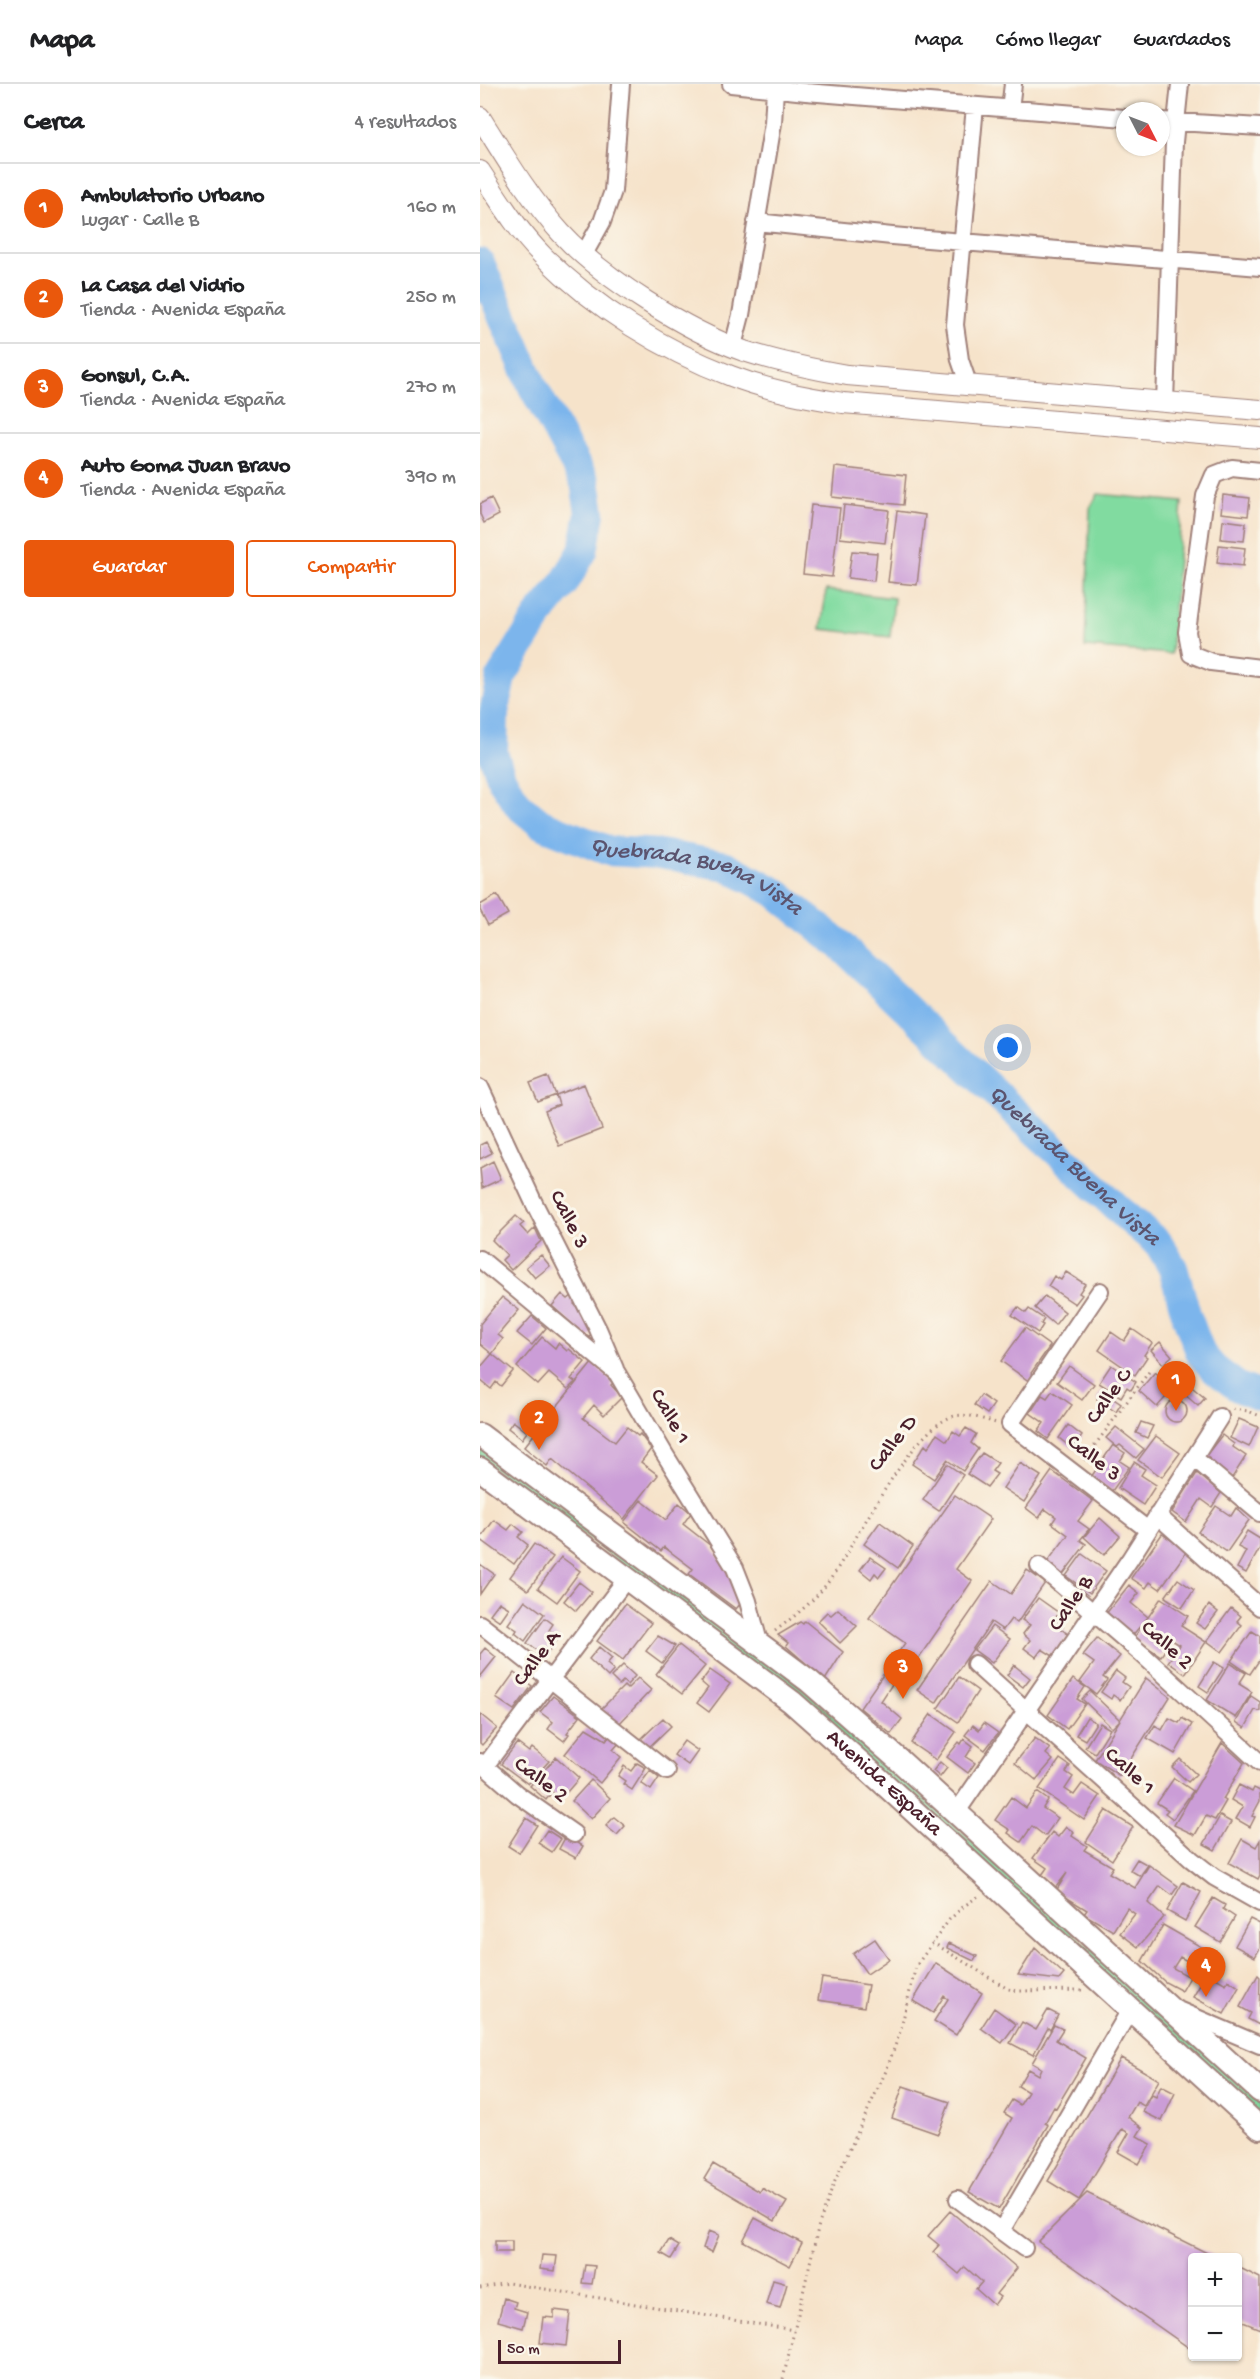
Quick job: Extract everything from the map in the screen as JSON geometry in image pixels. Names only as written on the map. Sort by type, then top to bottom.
[{"type":"main road","name":"Avenida España","points":[[480,1435],[759,1642],[832,1701],[1260,2091]]},
{"type":"main road","name":"Avenida España","points":[[480,1469],[792,1702],[873,1773],[1260,2128]]},
{"type":"street","points":[[584,254],[602,222],[613,191],[621,84]]},
{"type":"street","points":[[731,84],[775,89],[876,91],[975,106],[1116,117]]},
{"type":"street","points":[[1010,109],[1013,84]]},
{"type":"street","points":[[1170,116],[1180,84]]},
{"type":"street","points":[[733,346],[741,315],[773,123],[775,89]]},
{"type":"street","points":[[969,386],[960,360],[955,324],[975,106]]},
{"type":"street","points":[[480,117],[543,213],[562,235],[623,286],[647,302],[733,346],[803,368],[847,375],[1260,410]]},
{"type":"street","points":[[1170,122],[1260,127]]},
{"type":"street","points":[[1165,402],[1170,260],[1168,156]]},
{"type":"street","points":[[480,171],[542,255],[581,289],[607,309],[649,335],[732,377],[797,396],[843,403],[1260,438]]},
{"type":"street","points":[[756,222],[1260,267]]},
{"type":"street","points":[[1260,471],[1232,468],[1214,475],[1205,496],[1187,632],[1191,654],[1211,662],[1260,668]]},
{"type":"street","name":"Calle 3","points":[[480,1087],[533,1201],[598,1329],[617,1373]]},
{"type":"street","name":"Calle 1","points":[[480,1259],[617,1373],[735,1568],[748,1601],[759,1642]]},
{"type":"street","points":[[1010,1424],[1100,1291]]},
{"type":"street","name":"Calle B","points":[[956,1813],[1094,1612],[1220,1417]]},
{"type":"street","name":"Calle 3","points":[[1010,1424],[1148,1530]]},
{"type":"street","points":[[1194,1458],[1260,1513]]},
{"type":"street","points":[[1157,1515],[1260,1607]]},
{"type":"street","name":"Calle 2","points":[[1039,1566],[1143,1655],[1260,1763]]},
{"type":"street","name":"Calle A","points":[[482,1764],[551,1679],[627,1578]]},
{"type":"street","points":[[480,1624],[667,1771]]},
{"type":"street","name":"Calle 1","points":[[975,1664],[1191,1859],[1214,1877],[1260,1903]]},
{"type":"street","name":"Calle 2","points":[[482,1764],[517,1794],[574,1834]]},
{"type":"street","name":"Avenida España","points":[[1164,2004],[1260,2045]]},
{"type":"street","points":[[1001,2231],[1130,2010]]},
{"type":"street","points":[[958,2199],[1024,2248]]},
{"type":"path","name":"Calle C","points":[[1074,1473],[1151,1369]]},
{"type":"path","points":[[1220,1417],[1236,1409],[1260,1416]]},
{"type":"path","name":"Calle D","points":[[759,1642],[797,1614],[829,1581],[893,1478],[933,1427],[954,1416],[963,1415],[1010,1424]]},
{"type":"path","points":[[783,2379],[819,2224],[835,2181],[886,2071],[900,2032],[916,1966],[949,1920],[964,1906],[994,1886]]},
{"type":"path","points":[[932,1942],[1008,1989],[1019,1991],[1108,1989]]},
{"type":"path","points":[[480,2288],[507,2283],[795,2330]]},
{"type":"green space","points":[[1098,494],[1182,502],[1171,654],[1085,647],[1090,508]]},
{"type":"green space","points":[[826,590],[894,598],[890,637],[821,629]]},
{"type":"green space","points":[[480,1446],[787,1674],[1260,2103],[1260,2116],[683,1609],[480,1458]]},
{"type":"building","points":[[835,467],[906,475],[903,505],[832,497]]},
{"type":"building","points":[[1223,495],[1250,498],[1248,516],[1221,513]]},
{"type":"building","points":[[491,498],[499,515],[484,523],[480,514],[480,504]]},
{"type":"building","points":[[811,505],[840,508],[832,577],[803,574]]},
{"type":"building","points":[[844,505],[889,510],[885,543],[840,538]]},
{"type":"building","points":[[897,511],[925,515],[917,585],[888,582]]},
{"type":"building","points":[[1223,520],[1246,523],[1244,541],[1221,539]]},
{"type":"building","points":[[1219,545],[1245,548],[1243,566],[1217,563]]},
{"type":"building","points":[[852,551],[877,553],[874,581],[848,578]]},
{"type":"building","points":[[497,895],[508,914],[488,925],[480,910],[480,905]]},
{"type":"building","points":[[548,1076],[556,1095],[538,1102],[530,1083]]},
{"type":"building","points":[[584,1084],[602,1129],[559,1146],[545,1111],[559,1105],[556,1095]]},
{"type":"building","points":[[486,1142],[492,1153],[480,1159],[480,1145]]},
{"type":"building","points":[[493,1161],[501,1179],[482,1188],[480,1168]]},
{"type":"building","points":[[516,1216],[524,1223],[520,1226],[528,1235],[535,1228],[541,1241],[511,1270],[502,1260],[507,1255],[492,1240]]},
{"type":"building","points":[[541,1255],[550,1266],[535,1278],[526,1267]]},
{"type":"building","points":[[1066,1272],[1085,1284],[1079,1293],[1082,1295],[1075,1304],[1048,1286],[1054,1276],[1061,1280]]},
{"type":"building","points":[[562,1294],[568,1299],[572,1296],[577,1301],[574,1304],[588,1317],[594,1332],[588,1338],[552,1306]]},
{"type":"building","points":[[1045,1296],[1065,1312],[1055,1325],[1035,1308]]},
{"type":"building","points":[[502,1297],[519,1310],[498,1335],[503,1339],[492,1354],[480,1344],[480,1324]]},
{"type":"building","points":[[1018,1307],[1026,1313],[1029,1309],[1044,1319],[1038,1333],[1012,1315]]},
{"type":"building","points":[[532,1316],[546,1328],[532,1345],[517,1333]]},
{"type":"building","points":[[1025,1328],[1050,1346],[1031,1373],[1035,1376],[1030,1382],[1001,1361]]},
{"type":"building","points":[[1132,1329],[1152,1343],[1144,1355],[1147,1357],[1135,1375],[1099,1350],[1111,1332],[1124,1341]]},
{"type":"building","points":[[542,1337],[555,1348],[558,1343],[567,1351],[569,1349],[585,1362],[571,1379],[575,1382],[568,1389],[549,1373],[538,1385],[517,1367]]},
{"type":"building","points":[[1160,1342],[1172,1356],[1163,1364],[1151,1350]]},
{"type":"building","points":[[492,1354],[513,1371],[501,1386],[496,1382],[491,1389],[480,1380],[480,1368]]},
{"type":"building","points":[[593,1362],[613,1383],[611,1385],[622,1397],[604,1415],[594,1405],[583,1418],[615,1442],[627,1427],[638,1436],[640,1434],[651,1449],[641,1462],[658,1475],[624,1519],[552,1459],[547,1466],[524,1447]]},
{"type":"building","points":[[1111,1365],[1136,1382],[1131,1390],[1127,1387],[1121,1397],[1099,1383]]},
{"type":"building","points":[[1069,1366],[1094,1384],[1082,1400],[1057,1382]]},
{"type":"building","points":[[1155,1372],[1174,1388],[1157,1407],[1139,1391]]},
{"type":"building","points":[[1187,1383],[1205,1398],[1198,1406],[1183,1393],[1186,1390],[1183,1387]]},
{"type":"building","points":[[1052,1391],[1072,1405],[1048,1439],[1038,1431],[1044,1423],[1030,1413],[1042,1395],[1047,1398]]},
{"type":"building","points":[[1102,1391],[1121,1404],[1116,1412],[1097,1399]]},
{"type":"building","points":[[981,1395],[994,1404],[987,1414],[974,1405]]},
{"type":"building","points":[[1176,1400],[1184,1403],[1187,1411],[1184,1419],[1176,1422],[1168,1419],[1165,1411],[1168,1403]]},
{"type":"building","points":[[1239,1419],[1258,1427],[1249,1447],[1230,1438]]},
{"type":"building","points":[[513,1421],[527,1432],[522,1439],[508,1428]]},
{"type":"building","points":[[1141,1422],[1153,1426],[1147,1438],[1136,1433]]},
{"type":"building","points":[[1068,1425],[1082,1436],[1073,1449],[1059,1438]]},
{"type":"building","points":[[1116,1427],[1144,1449],[1136,1458],[1120,1445],[1117,1447],[1106,1438]]},
{"type":"building","points":[[966,1428],[976,1434],[971,1443],[978,1449],[963,1471],[947,1460],[934,1479],[912,1464],[925,1445],[928,1448],[937,1434],[947,1441],[953,1431],[960,1436]]},
{"type":"building","points":[[1222,1435],[1246,1456],[1232,1478],[1204,1458]]},
{"type":"building","points":[[1156,1436],[1180,1453],[1162,1477],[1138,1460]]},
{"type":"building","points":[[1113,1445],[1125,1453],[1120,1461],[1129,1467],[1112,1491],[1091,1477]]},
{"type":"building","points":[[982,1453],[998,1463],[992,1471],[997,1474],[987,1487],[967,1474]]},
{"type":"building","points":[[1134,1462],[1145,1469],[1141,1475],[1156,1485],[1143,1505],[1118,1488]]},
{"type":"building","points":[[1020,1463],[1041,1476],[1024,1502],[1003,1488]]},
{"type":"building","points":[[947,1464],[963,1475],[939,1511],[923,1500]]},
{"type":"building","points":[[1052,1471],[1093,1501],[1078,1521],[1089,1529],[1080,1540],[1086,1544],[1061,1577],[1045,1565],[1068,1535],[1052,1523],[1056,1517],[1045,1509],[1039,1518],[1026,1508]]},
{"type":"building","points":[[1197,1473],[1221,1493],[1212,1507],[1201,1499],[1186,1522],[1172,1512]]},
{"type":"building","points":[[955,1495],[991,1519],[956,1569],[972,1581],[902,1682],[896,1678],[881,1701],[902,1719],[891,1734],[860,1708],[905,1643],[869,1618]]},
{"type":"building","points":[[641,1500],[666,1520],[679,1503],[691,1513],[683,1524],[711,1546],[734,1577],[741,1603],[736,1609],[689,1574],[693,1569],[664,1547],[661,1551],[624,1522]]},
{"type":"building","points":[[1216,1506],[1231,1516],[1236,1508],[1249,1520],[1227,1552],[1198,1532]]},
{"type":"building","points":[[1100,1518],[1120,1536],[1104,1555],[1084,1537]]},
{"type":"building","points":[[494,1520],[508,1530],[513,1524],[523,1532],[518,1537],[528,1545],[514,1564],[480,1539]]},
{"type":"building","points":[[880,1522],[913,1546],[898,1568],[864,1544]]},
{"type":"building","points":[[1247,1531],[1260,1539],[1260,1548],[1246,1573],[1237,1568],[1246,1551],[1238,1547]]},
{"type":"building","points":[[1162,1534],[1187,1551],[1160,1589],[1150,1582],[1146,1588],[1131,1578]]},
{"type":"building","points":[[534,1544],[553,1557],[528,1590],[510,1577]]},
{"type":"building","points":[[1082,1554],[1106,1571],[1090,1593],[1066,1576]]},
{"type":"building","points":[[561,1557],[580,1571],[557,1602],[538,1588]]},
{"type":"building","points":[[870,1557],[886,1568],[879,1577],[875,1573],[871,1579],[860,1570]]},
{"type":"building","points":[[480,1564],[494,1574],[480,1594]]},
{"type":"building","points":[[1027,1570],[1045,1583],[1017,1623],[1011,1619],[1003,1630],[991,1622],[936,1703],[917,1690],[992,1581],[1011,1594]]},
{"type":"building","points":[[1178,1579],[1194,1590],[1182,1608],[1165,1597]]},
{"type":"building","points":[[579,1582],[592,1592],[576,1611],[564,1601]]},
{"type":"building","points":[[1129,1585],[1139,1593],[1131,1603],[1148,1617],[1131,1637],[1105,1615]]},
{"type":"building","points":[[1038,1598],[1059,1613],[1054,1619],[1069,1635],[1053,1656],[1042,1649],[1036,1657],[1024,1648],[1030,1640],[1023,1634],[1030,1625],[1022,1620]]},
{"type":"building","points":[[1161,1598],[1188,1616],[1181,1626],[1206,1642],[1185,1674],[1168,1662],[1180,1645],[1172,1640],[1161,1656],[1134,1638]]},
{"type":"building","points":[[525,1600],[544,1614],[525,1641],[515,1633],[517,1630],[508,1624]]},
{"type":"building","points":[[499,1602],[509,1608],[500,1621],[490,1614]]},
{"type":"building","points":[[625,1604],[651,1623],[623,1660],[597,1641]]},
{"type":"building","points":[[1209,1605],[1218,1612],[1205,1629],[1196,1623]]},
{"type":"building","points":[[1231,1608],[1241,1616],[1237,1621],[1242,1625],[1222,1652],[1207,1641]]},
{"type":"building","points":[[838,1609],[857,1626],[840,1643],[818,1621],[827,1612],[831,1615]]},
{"type":"building","points":[[545,1618],[553,1624],[549,1630],[559,1637],[545,1656],[527,1643]]},
{"type":"building","points":[[805,1621],[843,1652],[825,1680],[786,1646],[788,1643],[778,1635]]},
{"type":"building","points":[[992,1626],[1010,1639],[992,1663],[974,1650]]},
{"type":"building","points":[[1252,1631],[1260,1636],[1260,1659],[1250,1674],[1231,1661]]},
{"type":"building","points":[[658,1636],[675,1646],[662,1663],[646,1651]]},
{"type":"building","points":[[1097,1638],[1120,1656],[1103,1677],[1107,1680],[1096,1694],[1080,1682],[1094,1663],[1083,1655]]},
{"type":"building","points":[[679,1645],[705,1666],[682,1694],[656,1674]]},
{"type":"building","points":[[599,1647],[612,1658],[607,1664],[614,1670],[608,1677],[589,1659]]},
{"type":"building","points":[[485,1648],[496,1657],[480,1677],[480,1654]]},
{"type":"building","points":[[1214,1662],[1224,1668],[1208,1692],[1199,1686]]},
{"type":"building","points":[[1230,1663],[1246,1673],[1239,1684],[1252,1692],[1236,1718],[1207,1700]]},
{"type":"building","points":[[623,1665],[635,1676],[627,1685],[623,1681],[619,1685],[611,1677]]},
{"type":"building","points":[[1014,1665],[1030,1678],[1023,1687],[1007,1675]]},
{"type":"building","points":[[710,1670],[730,1684],[709,1712],[697,1703],[708,1688],[701,1682]]},
{"type":"building","points":[[1116,1671],[1125,1678],[1122,1682],[1129,1687],[1120,1700],[1113,1695],[1111,1699],[1101,1692]]},
{"type":"building","points":[[514,1673],[532,1686],[514,1710],[496,1698]]},
{"type":"building","points":[[959,1677],[978,1691],[958,1722],[938,1708]]},
{"type":"building","points":[[638,1678],[651,1690],[618,1725],[601,1709],[624,1686],[627,1689]]},
{"type":"building","points":[[1146,1678],[1170,1697],[1120,1776],[1095,1760]]},
{"type":"building","points":[[1073,1679],[1085,1687],[1077,1699],[1085,1704],[1067,1729],[1048,1715]]},
{"type":"building","points":[[1090,1691],[1120,1720],[1112,1728],[1082,1699]]},
{"type":"building","points":[[553,1696],[580,1716],[564,1741],[548,1729],[553,1722],[540,1712]]},
{"type":"building","points":[[1251,1696],[1260,1702],[1260,1711],[1255,1710],[1245,1728],[1236,1722]]},
{"type":"building","points":[[480,1714],[497,1728],[482,1745],[480,1743]]},
{"type":"building","points":[[931,1714],[956,1732],[936,1760],[911,1743]]},
{"type":"building","points":[[1087,1717],[1096,1723],[1085,1740],[1076,1735]]},
{"type":"building","points":[[663,1718],[671,1726],[649,1747],[641,1739]]},
{"type":"building","points":[[1169,1718],[1179,1723],[1182,1718],[1192,1724],[1175,1754],[1147,1738],[1155,1725],[1162,1730]]},
{"type":"building","points":[[984,1723],[998,1733],[985,1750],[965,1735],[973,1725],[979,1730]]},
{"type":"building","points":[[1100,1723],[1110,1729],[1095,1753],[1085,1747]]},
{"type":"building","points":[[586,1728],[606,1740],[610,1735],[619,1743],[613,1750],[621,1757],[600,1783],[565,1754]]},
{"type":"building","points":[[1035,1738],[1050,1749],[1046,1754],[1053,1760],[1036,1780],[1015,1763]]},
{"type":"building","points":[[964,1739],[973,1746],[966,1757],[975,1763],[968,1773],[947,1757]]},
{"type":"building","points":[[684,1741],[698,1751],[688,1765],[674,1755]]},
{"type":"building","points":[[517,1743],[529,1752],[532,1748],[549,1761],[528,1784],[501,1764]]},
{"type":"building","points":[[1222,1743],[1244,1763],[1223,1799],[1226,1801],[1215,1820],[1206,1816],[1195,1835],[1174,1825]]},
{"type":"building","points":[[556,1757],[579,1778],[560,1800],[552,1792],[546,1800],[530,1786]]},
{"type":"building","points":[[1060,1759],[1070,1766],[1066,1772],[1073,1777],[1065,1789],[1074,1795],[1082,1784],[1100,1796],[1084,1820],[1039,1789]]},
{"type":"building","points":[[1180,1759],[1196,1774],[1188,1782],[1172,1767]]},
{"type":"building","points":[[940,1762],[947,1768],[940,1777],[933,1771]]},
{"type":"building","points":[[637,1763],[646,1768],[632,1790],[623,1784],[625,1781],[618,1776],[624,1766],[631,1771]]},
{"type":"building","points":[[650,1771],[659,1778],[651,1790],[641,1783]]},
{"type":"building","points":[[1174,1778],[1193,1791],[1173,1819],[1165,1813],[1168,1810],[1157,1803]]},
{"type":"building","points":[[591,1780],[610,1798],[591,1819],[572,1801]]},
{"type":"building","points":[[1239,1785],[1252,1792],[1254,1788],[1260,1791],[1260,1801],[1252,1816],[1255,1817],[1250,1827],[1236,1819],[1243,1807],[1231,1800]]},
{"type":"building","points":[[1037,1792],[1048,1800],[1043,1808],[1058,1818],[1045,1836],[1032,1826],[1021,1842],[1008,1833],[1010,1830],[995,1820],[1011,1797],[1026,1808]]},
{"type":"building","points":[[1106,1810],[1133,1827],[1112,1860],[1086,1842]]},
{"type":"building","points":[[1220,1816],[1231,1822],[1215,1850],[1204,1844]]},
{"type":"building","points":[[614,1817],[625,1826],[617,1835],[606,1826]]},
{"type":"building","points":[[526,1818],[537,1825],[519,1853],[508,1846]]},
{"type":"building","points":[[1066,1827],[1074,1832],[1072,1836],[1087,1846],[1084,1850],[1113,1867],[1109,1873],[1135,1888],[1149,1865],[1178,1886],[1172,1895],[1160,1886],[1148,1903],[1164,1917],[1138,1947],[1120,1933],[1135,1914],[1127,1908],[1113,1931],[1084,1914],[1087,1910],[1056,1891],[1067,1873],[1056,1887],[1042,1875],[1047,1868],[1033,1858],[1052,1832],[1058,1837]]},
{"type":"building","points":[[547,1830],[561,1839],[552,1852],[538,1843]]},
{"type":"building","points":[[566,1836],[583,1846],[576,1858],[559,1849]]},
{"type":"building","points":[[1242,1839],[1256,1847],[1260,1840],[1258,1879],[1229,1863]]},
{"type":"building","points":[[1137,1859],[1148,1865],[1140,1876],[1130,1870]]},
{"type":"building","points":[[1183,1882],[1201,1892],[1185,1921],[1167,1911]]},
{"type":"building","points":[[1213,1898],[1225,1905],[1223,1909],[1235,1917],[1220,1942],[1195,1927]]},
{"type":"building","points":[[1250,1919],[1260,1924],[1260,1948],[1255,1957],[1235,1946]]},
{"type":"building","points":[[1163,1925],[1210,1952],[1200,1968],[1180,1957],[1173,1968],[1190,1977],[1182,1991],[1165,1982],[1142,1961]]},
{"type":"building","points":[[875,1939],[889,1959],[867,1974],[853,1954]]},
{"type":"building","points":[[949,1943],[977,1956],[974,1961],[947,1948]]},
{"type":"building","points":[[1035,1948],[1064,1974],[1059,1980],[1018,1975]]},
{"type":"building","points":[[936,1963],[982,1993],[956,2035],[934,2021],[948,1999],[944,1996],[933,2013],[913,2001]]},
{"type":"building","points":[[1207,1973],[1226,1984],[1228,1980],[1239,1987],[1224,2014],[1193,1997]]},
{"type":"building","points":[[1258,1975],[1260,1977],[1259,2025],[1248,2019],[1251,2013],[1240,2007]]},
{"type":"building","points":[[822,1978],[868,1985],[864,2007],[818,2000]]},
{"type":"building","points":[[994,2008],[1016,2024],[1002,2043],[981,2028]]},
{"type":"building","points":[[1048,2010],[1058,2015],[1033,2055],[1010,2043],[1022,2022],[1036,2030]]},
{"type":"building","points":[[1054,2025],[1063,2029],[1056,2040],[1086,2058],[1056,2108],[1054,2107],[1045,2123],[1048,2125],[999,2209],[969,2192],[1012,2118],[1004,2113],[1012,2100],[1020,2105],[1028,2092],[1018,2086],[1028,2069],[1038,2075],[1041,2068],[1032,2063]]},
{"type":"building","points":[[1121,2058],[1159,2080],[1144,2106],[1137,2102],[1128,2117],[1142,2128],[1137,2136],[1151,2144],[1139,2164],[1118,2152],[1129,2133],[1122,2129],[1079,2200],[1048,2181]]},
{"type":"building","points":[[903,2086],[950,2102],[938,2134],[892,2118]]},
{"type":"building","points":[[1161,2086],[1175,2093],[1162,2121],[1143,2112],[1152,2095],[1156,2097]]},
{"type":"building","points":[[713,2164],[760,2192],[762,2188],[787,2202],[775,2221],[704,2179]]},
{"type":"building","points":[[1087,2193],[1207,2253],[1188,2253],[1188,2347],[1038,2242]]},
{"type":"building","points":[[950,2211],[1017,2268],[996,2294],[1000,2297],[994,2305],[976,2289],[982,2282],[965,2267],[959,2274],[933,2252],[939,2245],[928,2236]]},
{"type":"building","points":[[755,2218],[802,2243],[790,2266],[743,2241]]},
{"type":"building","points":[[709,2231],[719,2235],[712,2252],[703,2248]]},
{"type":"building","points":[[669,2240],[679,2246],[671,2259],[661,2253]]},
{"type":"building","points":[[495,2241],[512,2241],[512,2252],[495,2252]]},
{"type":"building","points":[[542,2255],[557,2256],[555,2271],[540,2269]]},
{"type":"building","points":[[585,2265],[595,2266],[592,2284],[582,2283]]},
{"type":"building","points":[[1242,2269],[1260,2278],[1260,2329],[1242,2322]]},
{"type":"building","points":[[773,2280],[787,2284],[780,2308],[766,2304]]},
{"type":"building","points":[[504,2298],[516,2302],[514,2308],[527,2312],[523,2328],[498,2321]]},
{"type":"building","points":[[554,2310],[570,2312],[566,2346],[540,2343],[543,2317],[554,2318]]},
{"type":"waterway","name":"Quebrada Buena Vista","points":[[480,263],[533,387],[585,482],[590,513],[583,551],[563,585],[543,609],[501,677],[494,713],[493,753],[502,780],[519,806],[541,824],[609,851],[660,854],[726,866],[775,892],[839,944],[1016,1113],[1159,1244],[1173,1268],[1187,1317],[1201,1354],[1214,1369],[1238,1387],[1260,1396]]},
{"type":"place","name":"Ambulatorio Urbano","points":[[1176,1411]]},
{"type":"place","name":"La Casa del Vidrio","points":[[539,1450]]},
{"type":"place","name":"Gonsul, C.A.","points":[[903,1699]]},
{"type":"place","name":"Auto Goma Juan Bravo","points":[[1206,1997]]}]
